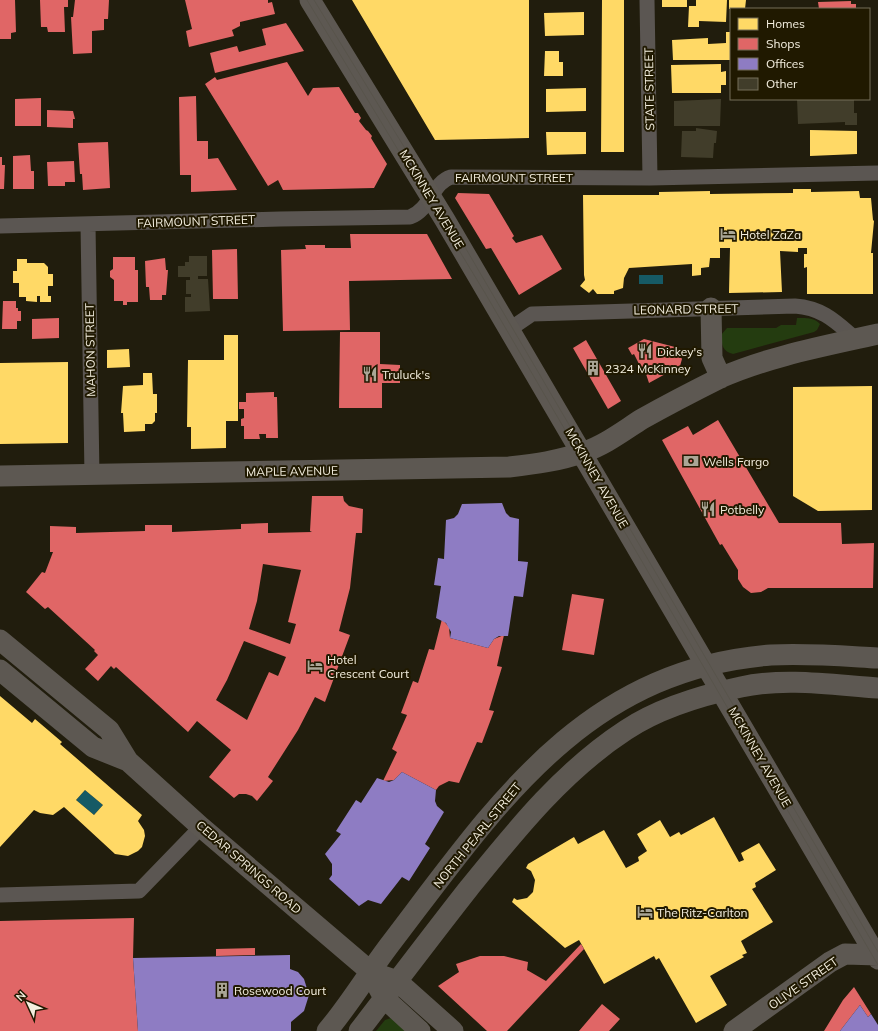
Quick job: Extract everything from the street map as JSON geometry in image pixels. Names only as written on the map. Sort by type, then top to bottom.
[{"type":"main road","name":"MCKINNEY AVENUE","points":[[310,0],[510,329],[877,956]]},
{"type":"main road","points":[[711,308],[712,358],[721,378]]},
{"type":"main road","name":"MAPLE AVENUE","points":[[0,476],[92,476],[509,466],[546,463],[582,453],[600,445],[643,419],[721,378],[773,359],[878,334]]},
{"type":"main road","name":"CEDAR SPRINGS ROAD","points":[[0,640],[109,730],[128,761],[201,827],[370,972],[384,998],[420,1031]]},
{"type":"main road","name":"NORTH PEARL STREET","points":[[326,1031],[493,812],[547,754],[588,720],[618,702],[650,686],[688,671],[749,658],[791,654],[878,658]]},
{"type":"main road","name":"CEDAR SPRINGS ROAD","points":[[0,670],[93,747],[128,761]]},
{"type":"main road","points":[[359,1031],[500,849],[562,781],[598,750],[628,729],[670,708],[742,686],[782,682],[878,688]]},
{"type":"main road","name":"OLIVE STREET","points":[[734,1031],[830,962],[845,954],[877,956]]},
{"type":"main road","name":"CEDAR SPRINGS ROAD","points":[[370,972],[397,981],[453,1031]]},
{"type":"street","name":"STATE STREET","points":[[647,0],[650,178]]},
{"type":"street","name":"FAIRMOUNT STREET","points":[[0,226],[88,225],[280,218],[410,217],[420,213],[443,180],[451,177],[650,178],[878,173]]},
{"type":"street","name":"MAHON STREET","points":[[88,225],[92,476]]},
{"type":"street","name":"LEONARD STREET","points":[[510,329],[532,314],[711,308],[810,307],[824,314],[856,339]]},
{"type":"street","points":[[0,895],[139,891],[201,827]]},
{"type":"green space","points":[[797,318],[812,319],[820,324],[814,332],[733,354],[729,353],[723,347],[721,335],[727,328],[776,328],[781,325],[796,325]]},
{"type":"green space","points":[[391,1018],[410,1031],[376,1031],[385,1020]]},
{"type":"water","points":[[639,275],[663,275],[663,284],[639,284]]},
{"type":"water","points":[[85,790],[103,805],[94,815],[76,800]]},
{"type":"building: Homes","points":[[352,0],[529,0],[529,138],[435,140]]},
{"type":"building: Homes","points":[[602,0],[624,0],[624,152],[601,152]]},
{"type":"building: Homes","points":[[662,0],[687,0],[687,7],[662,7]]},
{"type":"building: Homes","points":[[696,0],[727,0],[726,22],[699,21],[699,27],[688,27],[689,6],[696,6]]},
{"type":"building: Homes","points":[[729,0],[746,0],[745,8],[729,9]]},
{"type":"building: Homes","points":[[584,12],[584,35],[545,36],[544,13]]},
{"type":"building: Homes","points":[[726,32],[730,32],[730,60],[673,60],[672,40],[708,38],[708,44],[726,43]]},
{"type":"building: Homes","points":[[545,51],[559,51],[559,62],[563,62],[563,76],[544,76]]},
{"type":"building: Homes","points":[[721,64],[721,72],[726,71],[726,85],[721,85],[721,93],[672,93],[671,65]]},
{"type":"building: Homes","points":[[586,88],[586,111],[546,112],[546,89]]},
{"type":"building: Homes","points":[[810,130],[857,131],[857,154],[810,156]]},
{"type":"building: Homes","points":[[546,132],[586,132],[586,154],[547,155]]},
{"type":"building: Homes","name":"Hotel ZaZa","points":[[793,189],[811,189],[811,192],[859,191],[860,198],[871,198],[874,221],[871,253],[873,253],[873,294],[807,294],[807,267],[804,268],[804,254],[807,254],[807,248],[798,248],[798,252],[780,251],[782,292],[729,293],[730,248],[720,248],[720,258],[710,258],[709,267],[701,268],[701,275],[692,276],[692,264],[629,268],[624,278],[623,288],[614,291],[614,294],[597,294],[593,289],[589,293],[580,286],[585,280],[583,195],[659,195],[659,192],[710,191],[710,194],[793,193]]},
{"type":"building: Homes","points":[[17,259],[27,259],[27,263],[44,263],[48,267],[48,274],[53,274],[53,286],[48,286],[48,296],[51,296],[51,302],[40,302],[40,296],[37,296],[37,302],[26,301],[26,297],[19,297],[19,283],[13,283],[13,271],[17,271]]},
{"type":"building: Homes","points":[[224,335],[238,335],[238,421],[226,421],[226,448],[191,449],[191,427],[187,427],[188,360],[224,360]]},
{"type":"building: Homes","points":[[129,349],[130,367],[107,368],[107,350]]},
{"type":"building: Homes","points":[[68,362],[68,443],[0,444],[0,363]]},
{"type":"building: Homes","points":[[143,373],[152,373],[153,394],[157,394],[157,413],[155,413],[155,421],[152,424],[145,424],[145,431],[124,432],[123,413],[121,413],[123,386],[143,385]]},
{"type":"building: Homes","points":[[872,386],[872,510],[818,511],[793,496],[793,387]]},
{"type":"building: Homes","points":[[0,696],[32,723],[35,719],[62,742],[60,744],[142,815],[138,821],[144,830],[145,836],[142,847],[138,851],[128,856],[115,854],[64,807],[53,815],[40,813],[34,810],[0,847]],"holes":[[[85,790],[103,805],[94,815],[76,800]]]},
{"type":"building: Homes","name":"The Ritz-Carlton","points":[[714,817],[739,862],[744,860],[741,853],[759,843],[776,870],[755,883],[756,887],[752,889],[773,922],[741,941],[747,953],[742,955],[744,957],[710,976],[727,1005],[696,1023],[659,958],[656,960],[654,956],[604,984],[579,940],[565,948],[512,902],[514,898],[517,900],[527,898],[533,892],[535,880],[531,871],[526,868],[528,864],[574,837],[578,844],[604,830],[626,868],[639,861],[638,857],[647,851],[637,834],[660,820],[670,837],[679,832],[681,835]]},
{"type":"building: Shops","points":[[0,0],[15,0],[16,32],[11,33],[11,39],[0,39]]},
{"type":"building: Shops","points":[[40,0],[68,0],[68,7],[64,7],[65,32],[48,32],[47,27],[41,27]]},
{"type":"building: Shops","points":[[75,0],[109,0],[108,19],[104,19],[104,30],[92,31],[92,53],[73,54],[71,17],[73,17]]},
{"type":"building: Shops","points":[[185,0],[268,0],[268,3],[272,2],[275,14],[240,22],[240,26],[232,30],[234,36],[189,47],[186,31],[192,29]]},
{"type":"building: Shops","points":[[851,1],[851,4],[856,4],[856,8],[819,8],[818,2]]},
{"type":"building: Shops","points":[[286,23],[304,51],[215,73],[210,53],[237,46],[239,52],[266,45],[262,29]]},
{"type":"building: Shops","points":[[287,62],[308,96],[313,88],[339,87],[355,113],[358,113],[361,118],[359,121],[372,136],[371,138],[387,164],[374,188],[283,190],[278,180],[268,186],[205,84],[215,77],[217,80]]},
{"type":"building: Shops","points":[[196,96],[197,141],[208,141],[208,159],[218,158],[237,190],[191,192],[191,175],[180,175],[179,97]]},
{"type":"building: Shops","points":[[41,98],[41,126],[15,126],[15,99]]},
{"type":"building: Shops","points":[[47,110],[73,111],[75,119],[73,119],[73,128],[47,127]]},
{"type":"building: Shops","points":[[108,142],[110,188],[83,190],[82,174],[80,174],[78,143]]},
{"type":"building: Shops","points":[[30,155],[31,171],[34,171],[34,189],[13,189],[13,156]]},
{"type":"building: Shops","points":[[0,157],[2,157],[2,165],[5,165],[4,189],[0,189]]},
{"type":"building: Shops","points":[[74,161],[75,182],[65,182],[65,186],[48,186],[47,162]]},
{"type":"building: Shops","points":[[458,193],[489,194],[514,236],[512,238],[516,243],[542,235],[562,269],[519,295],[491,248],[486,249],[455,198]]},
{"type":"building: Shops","points":[[350,234],[427,234],[452,279],[349,281],[350,330],[283,331],[281,250],[306,249],[305,245],[325,245],[325,248],[351,248]]},
{"type":"building: Shops","points":[[237,249],[238,299],[213,299],[212,250]]},
{"type":"building: Shops","points":[[113,257],[135,257],[135,270],[138,270],[138,302],[127,302],[127,305],[123,305],[123,301],[114,301],[114,280],[110,277],[110,271],[113,269]]},
{"type":"building: Shops","points":[[165,258],[166,270],[168,270],[166,295],[162,295],[162,300],[150,300],[149,287],[146,287],[145,261]]},
{"type":"building: Shops","points":[[3,301],[16,301],[16,308],[18,308],[18,311],[21,311],[21,321],[17,321],[17,329],[2,329]]},
{"type":"building: Shops","points":[[59,318],[59,338],[32,339],[32,319]]},
{"type":"building: Shops","name":"Truluck's","points":[[340,332],[380,332],[380,364],[400,365],[400,383],[382,383],[382,408],[339,408]]},
{"type":"building: Shops","points":[[644,339],[675,347],[682,359],[680,366],[649,383],[645,371],[643,372],[634,354],[632,355],[628,348]]},
{"type":"building: Shops","name":"2324 McKinney","points":[[586,340],[621,401],[608,409],[573,348]]},
{"type":"building: Shops","points":[[274,392],[274,397],[277,397],[278,438],[266,438],[266,434],[259,434],[260,439],[244,439],[244,426],[241,426],[241,419],[244,418],[244,409],[239,409],[239,402],[246,402],[246,393]]},
{"type":"building: Shops","points":[[718,420],[779,523],[841,523],[842,544],[874,543],[873,588],[768,588],[761,592],[751,593],[743,587],[738,579],[738,570],[722,544],[720,545],[662,440],[688,426],[693,435]]},
{"type":"building: Shops","points":[[312,496],[343,496],[344,501],[349,506],[363,509],[362,533],[356,533],[350,588],[339,631],[350,635],[325,702],[315,697],[298,730],[268,777],[273,781],[257,801],[252,796],[246,794],[239,794],[234,798],[209,777],[231,750],[197,721],[188,732],[116,667],[114,669],[111,666],[98,681],[85,669],[98,655],[94,651],[95,650],[48,607],[45,609],[26,592],[42,572],[45,573],[53,552],[50,552],[50,526],[76,527],[76,533],[145,531],[145,525],[172,525],[172,532],[241,529],[241,524],[268,523],[268,533],[312,532],[310,531]],"holes":[[[263,564],[301,570],[288,622],[296,624],[290,644],[249,629],[257,601]],[[244,641],[286,657],[278,676],[269,672],[247,720],[216,700],[227,680]]]},
{"type":"building: Shops","points":[[572,594],[604,599],[594,655],[562,650]]},
{"type":"building: Shops","points":[[442,619],[449,627],[450,638],[488,648],[494,639],[504,635],[497,666],[502,667],[489,710],[494,711],[482,743],[477,742],[459,783],[449,781],[439,786],[436,790],[402,772],[394,780],[383,781],[397,752],[392,749],[407,715],[401,713],[413,681],[418,683],[429,649],[434,650]]},
{"type":"building: Shops","points":[[134,918],[133,958],[138,1031],[0,1031],[0,921]]},
{"type":"building: Shops","points":[[581,944],[584,949],[507,1031],[487,1031],[438,986],[459,972],[456,964],[480,956],[504,956],[528,962],[527,970],[546,981]]},
{"type":"building: Shops","points":[[255,948],[255,955],[216,956],[216,949]]},
{"type":"building: Shops","points":[[854,987],[871,1014],[868,1017],[860,1005],[840,1031],[824,1031],[843,1000]]},
{"type":"building: Shops","points":[[602,1004],[620,1019],[609,1031],[579,1031]]},
{"type":"building: Offices","points":[[502,503],[506,513],[510,517],[519,519],[518,561],[528,562],[523,597],[514,596],[508,636],[499,636],[494,639],[488,648],[450,638],[451,632],[446,623],[436,618],[441,586],[434,585],[438,558],[444,559],[446,520],[454,518],[458,514],[462,504]]},
{"type":"building: Offices","points":[[402,772],[436,790],[435,801],[437,806],[444,812],[425,844],[430,848],[409,881],[402,877],[381,904],[368,900],[359,906],[329,879],[332,875],[332,864],[325,854],[341,834],[336,831],[356,800],[361,803],[377,778],[389,782],[394,780]]},
{"type":"building: Offices","name":"Rosewood Court","points":[[290,955],[290,969],[298,972],[304,979],[309,995],[304,1011],[291,1022],[291,1031],[138,1031],[133,958]]},
{"type":"building: Offices","points":[[860,1005],[868,1017],[871,1014],[878,1025],[878,1031],[840,1031]]},
{"type":"building: Other","points":[[721,99],[720,126],[674,126],[674,101]]},
{"type":"building: Other","points":[[797,100],[854,100],[854,113],[857,113],[857,125],[845,125],[845,122],[798,124]]},
{"type":"building: Other","points":[[696,128],[717,131],[716,143],[714,143],[713,158],[681,157],[682,131],[696,131]]},
{"type":"building: Other","points":[[189,256],[207,256],[207,276],[198,276],[198,279],[208,279],[210,311],[185,312],[185,297],[191,297],[191,294],[186,294],[186,280],[190,280],[190,277],[178,277],[178,266],[185,266],[185,262],[189,262]]},
{"type":"tram line","points":[[307,0],[485,293],[878,965]]},
{"type":"tram line","points":[[314,0],[452,225],[878,952]]},
{"type":"place","name":"Hotel ZaZa","points":[[728,234]]},
{"type":"place","name":"Dickey's","points":[[645,351]]},
{"type":"place","name":"2324 McKinney","points":[[593,368]]},
{"type":"place","name":"Truluck's","points":[[370,374]]},
{"type":"place","name":"Wells Fargo","points":[[691,461]]},
{"type":"place","name":"Potbelly","points":[[708,509]]},
{"type":"place","name":"Hotel Crescent Court","points":[[315,666]]},
{"type":"place","name":"The Ritz-Carlton","points":[[645,912]]},
{"type":"place","name":"Rosewood Court","points":[[222,990]]}]
